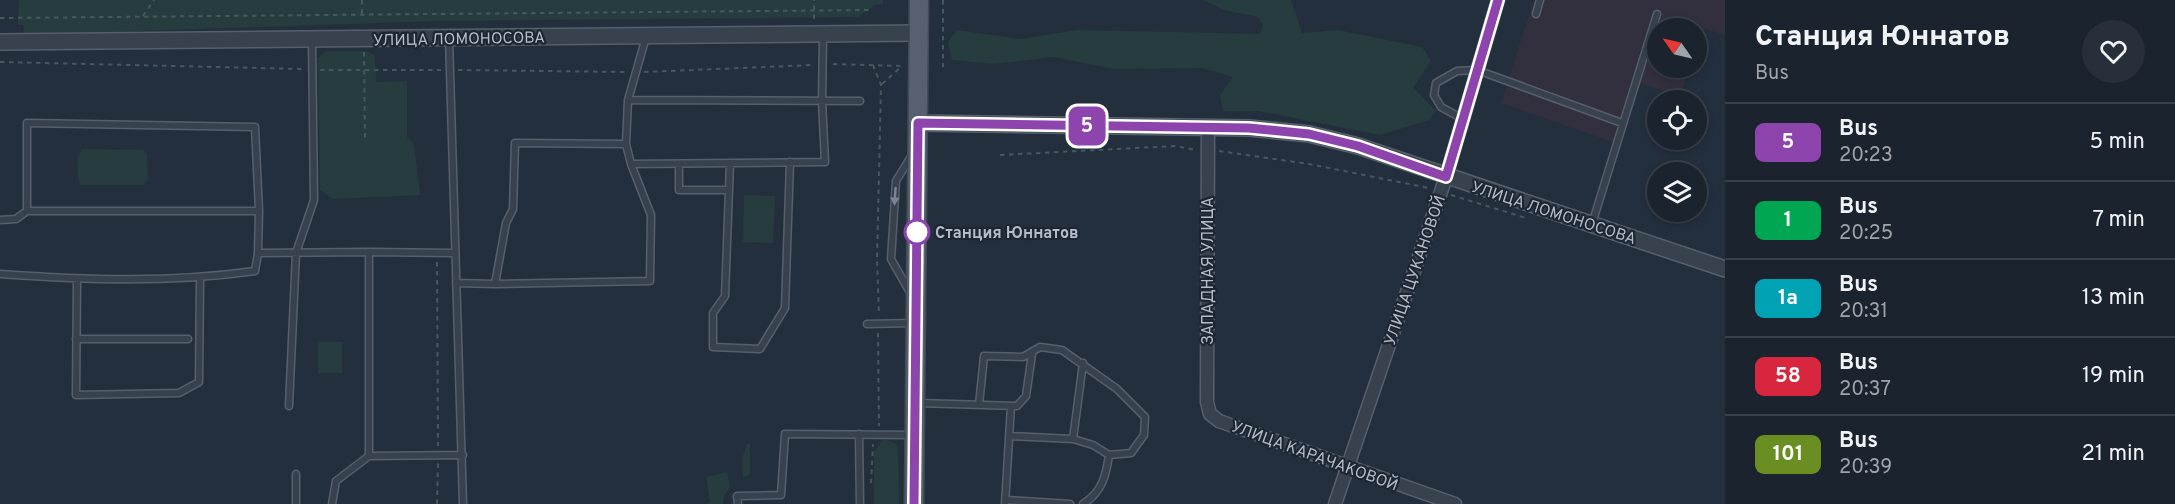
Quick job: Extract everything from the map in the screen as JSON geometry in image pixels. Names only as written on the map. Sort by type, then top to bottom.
[{"type":"main road","points":[[914,504],[919,0]]},
{"type":"street","name":"УЛИЦА ЦУКАНОВОЙ","points":[[1335,504],[1446,177],[1498,0]]},
{"type":"street","name":"УЛИЦА ЛОМОНОСОВА","points":[[0,42],[919,33]]},
{"type":"street","name":"УЛИЦА ЛОМОНОСОВА","points":[[918,123],[1249,128],[1309,134],[1358,146],[1725,268]]},
{"type":"street","name":"ЗАПАДНАЯ УЛИЦА","points":[[1208,128],[1207,402],[1210,414]]},
{"type":"street","name":"УЛИЦА КАРАЧАКОВОЙ","points":[[1210,414],[1219,421],[1347,468],[1455,504]]},
{"type":"lane","points":[[1536,15],[1540,0]]},
{"type":"lane","points":[[1592,225],[1657,14]]},
{"type":"lane","points":[[631,164],[825,162],[818,34]]},
{"type":"lane","points":[[456,283],[650,281],[651,215],[631,164],[626,144],[628,100],[633,72],[646,35]]},
{"type":"lane","points":[[449,38],[463,504]]},
{"type":"lane","points":[[290,406],[296,253],[314,200],[312,40]]},
{"type":"lane","points":[[1463,119],[1441,107],[1434,95],[1436,82],[1457,71],[1477,70],[1622,123]]},
{"type":"lane","points":[[628,100],[860,101]]},
{"type":"lane","points":[[0,274],[77,279],[200,279],[255,271],[259,211],[255,127],[27,123],[27,211]]},
{"type":"lane","points":[[495,284],[506,222],[513,209],[514,143],[626,144]]},
{"type":"lane","points":[[916,303],[891,259],[896,181],[918,144]]},
{"type":"lane","points":[[730,163],[725,296],[713,313],[712,347],[760,349],[785,308],[790,162]]},
{"type":"lane","points":[[679,164],[679,190],[729,190]]},
{"type":"lane","points":[[0,220],[16,219],[27,211],[259,211]]},
{"type":"lane","points":[[369,252],[369,456]]},
{"type":"lane","points":[[258,253],[454,253]]},
{"type":"lane","points":[[77,279],[76,395],[179,393],[198,382],[200,279]]},
{"type":"lane","points":[[867,324],[915,322]]},
{"type":"lane","points":[[76,339],[188,339]]},
{"type":"lane","points":[[979,405],[984,356],[1023,357],[1040,348],[1062,350],[1083,363],[1117,389],[1145,417],[1144,435],[1131,453],[1109,454],[1093,445],[1073,439],[1009,436]]},
{"type":"lane","points":[[914,403],[1017,406],[1026,396],[1032,354]]},
{"type":"lane","points":[[1073,439],[1083,363]]},
{"type":"lane","points":[[1011,406],[1005,502],[1070,504]]},
{"type":"lane","points":[[738,504],[737,496],[781,495],[785,434],[914,435]]},
{"type":"lane","points":[[860,434],[860,504]]},
{"type":"lane","points":[[1083,504],[1094,497],[1106,479],[1109,454]]},
{"type":"lane","points":[[332,504],[336,481],[369,456],[463,455]]},
{"type":"lane","points":[[296,474],[296,504]]},
{"type":"path","points":[[143,16],[154,0]]},
{"type":"path","points":[[362,0],[362,14]]},
{"type":"path","points":[[814,0],[818,34]]},
{"type":"path","points":[[943,0],[943,67]]},
{"type":"path","points":[[0,18],[873,10]]},
{"type":"path","points":[[363,46],[364,140]]},
{"type":"path","points":[[0,62],[364,71]]},
{"type":"path","points":[[870,494],[871,452],[879,434],[877,259],[881,85],[872,64]]},
{"type":"path","points":[[881,85],[902,66]]},
{"type":"path","points":[[1000,155],[1175,146],[1196,150]]},
{"type":"path","points":[[1216,151],[1309,164],[1433,189]]},
{"type":"path","points":[[436,254],[438,456],[436,504]]},
{"type":"shaded area","points":[[1534,0],[1725,0],[1725,35],[1707,29],[1707,18],[1647,18],[1647,78],[1686,78],[1682,90],[1662,90],[1641,83],[1619,144],[1501,103]]},
{"type":"green space","points":[[19,0],[883,0],[883,4],[875,5],[858,17],[435,21],[24,35],[23,25],[18,25]]},
{"type":"green space","points":[[1203,0],[1291,0],[1302,33],[1338,30],[1422,47],[1431,61],[1413,88],[1436,111],[1429,120],[1380,135],[1258,111],[1223,111],[1220,95],[1233,77],[1202,68],[1114,69],[1053,57],[994,64],[952,60],[948,42],[957,30],[1020,39],[1078,30],[1259,34],[1263,25],[1258,17],[1224,10]]},
{"type":"green space","points":[[326,51],[366,51],[375,55],[376,82],[407,81],[407,137],[414,144],[420,195],[333,199],[320,190],[318,58]]},
{"type":"green space","points":[[82,149],[143,150],[147,154],[148,179],[143,185],[81,185],[77,167]]},
{"type":"green space","points":[[744,195],[775,196],[773,243],[743,242]]},
{"type":"green space","points":[[318,342],[342,342],[342,373],[318,373]]},
{"type":"green space","points":[[884,439],[898,445],[899,504],[874,504],[874,451]]},
{"type":"green space","points":[[747,444],[750,444],[750,474],[743,478],[742,459]]},
{"type":"green space","points":[[727,472],[730,487],[724,496],[723,504],[707,504],[710,502],[706,477]]},
{"type":"bus line","name":"5","points":[[914,504],[918,123],[1249,128],[1309,134],[1358,146],[1446,177],[1498,0]]},
{"type":"place","name":"Станция Юннатов","points":[[917,232]]}]
